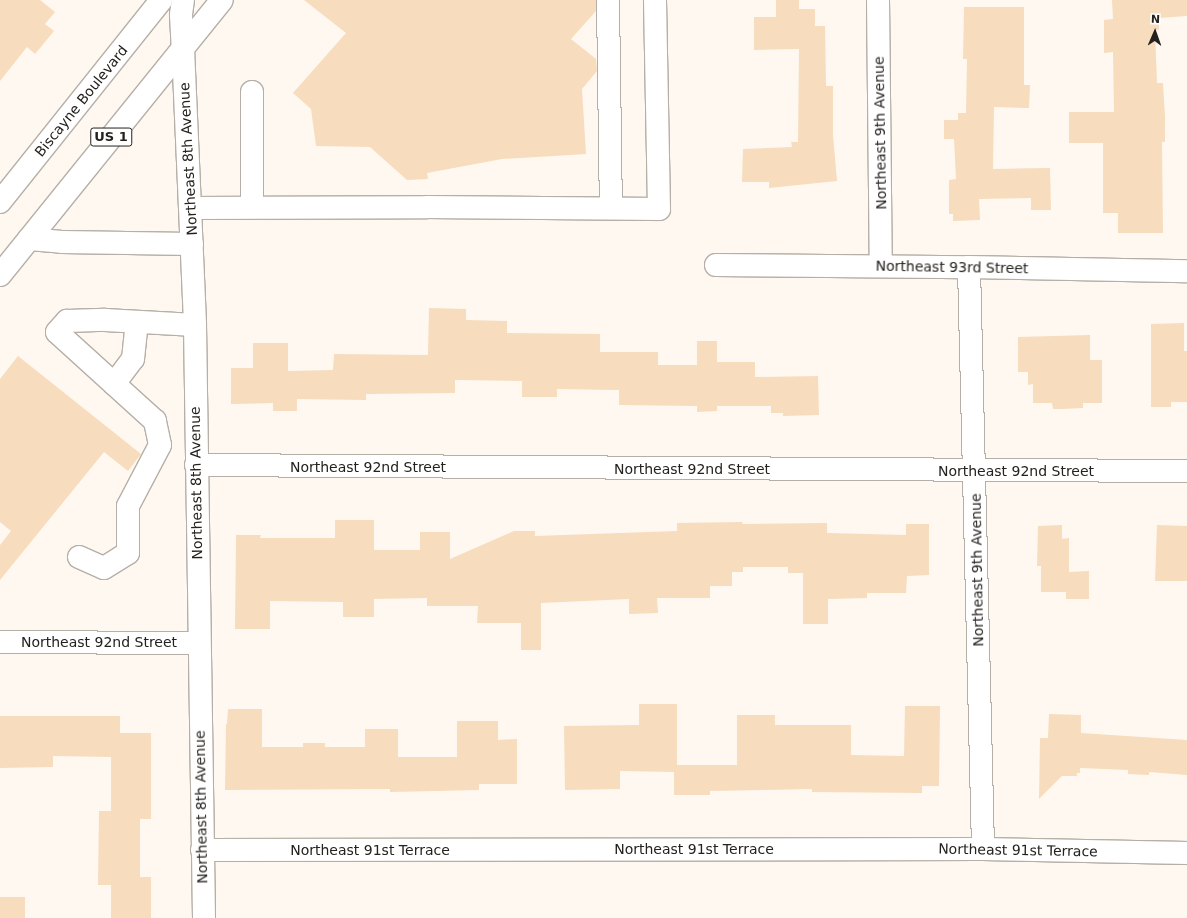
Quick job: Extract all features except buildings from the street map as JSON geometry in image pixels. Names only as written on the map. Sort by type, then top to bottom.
[{"type":"street","name":"Biscayne Boulevard","points":[[0,202],[161,0]]},
{"type":"street","name":"Northeast 8th Avenue","points":[[183,0],[181,15],[195,325],[198,643],[204,918]]},
{"type":"street","name":"US 1","points":[[0,275],[222,0]]},
{"type":"street","points":[[608,0],[611,208]]},
{"type":"street","points":[[190,208],[659,209],[655,0]]},
{"type":"street","name":"Northeast 9th Avenue","points":[[878,0],[881,266]]},
{"type":"street","points":[[252,92],[252,207]]},
{"type":"street","points":[[29,239],[62,242],[192,244]]},
{"type":"street","name":"Northeast 93rd Street","points":[[716,265],[969,267],[1187,272]]},
{"type":"street","name":"Northeast 9th Avenue","points":[[969,267],[983,849]]},
{"type":"street","points":[[79,558],[104,568],[128,553],[128,506],[160,445],[156,421],[57,332],[67,321],[105,320],[136,323],[195,325]]},
{"type":"street","points":[[114,384],[133,359],[136,323]]},
{"type":"street","name":"Northeast 92nd Street","points":[[196,465],[974,471],[1187,471]]},
{"type":"street","name":"Northeast 92nd Street","points":[[0,642],[198,643]]},
{"type":"street","name":"Northeast 91st Terrace","points":[[202,850],[983,849],[1187,853]]}]
